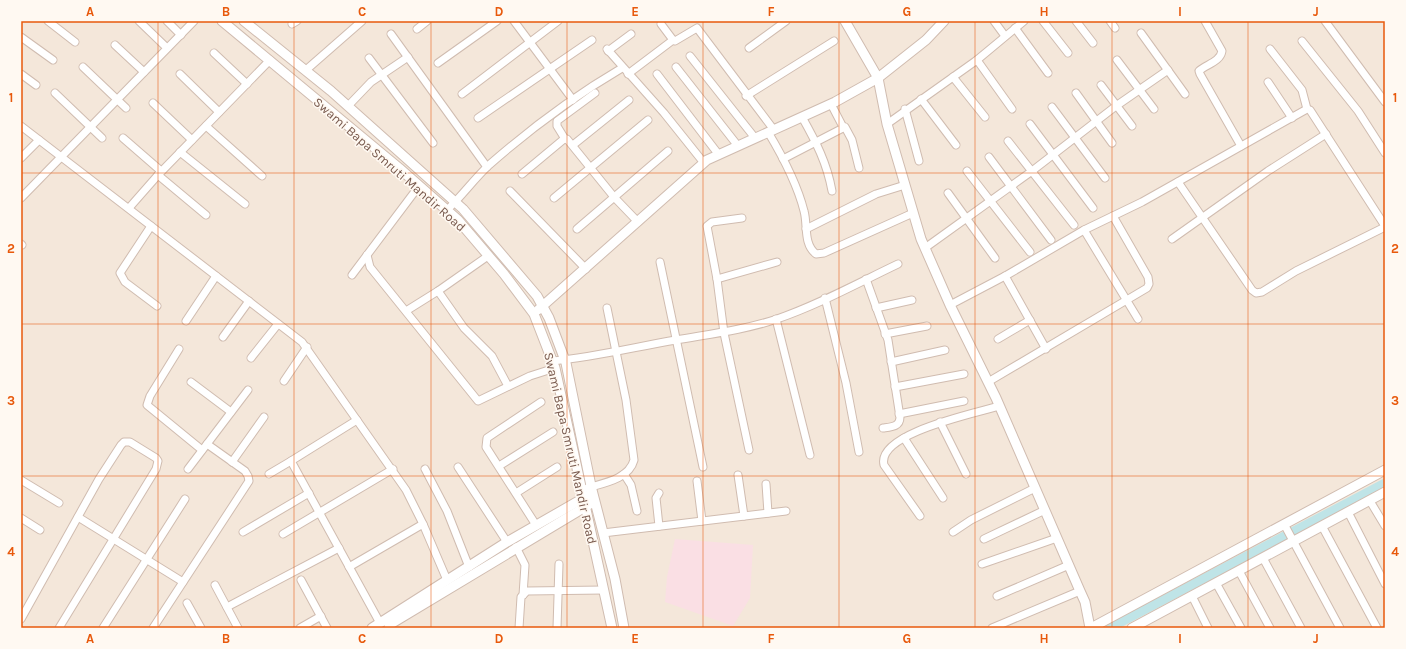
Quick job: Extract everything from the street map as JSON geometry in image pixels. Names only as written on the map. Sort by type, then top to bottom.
[{"type":"street","points":[[48,21],[75,42]]},
{"type":"street","points":[[139,21],[167,48]]},
{"type":"street","points":[[167,21],[181,35]]},
{"type":"street","points":[[21,198],[194,21]]},
{"type":"street","name":"Swami Bapa Smruti Mandir Road","points":[[222,21],[458,220],[534,314],[554,364],[589,495],[604,590],[612,628]]},
{"type":"street","points":[[244,21],[306,70],[348,106],[455,202],[537,296],[565,360],[589,495],[603,532],[615,579],[624,628]]},
{"type":"street","points":[[306,70],[362,21]]},
{"type":"street","points":[[417,29],[427,21]]},
{"type":"street","points":[[438,64],[497,21]]},
{"type":"street","points":[[514,21],[573,100]]},
{"type":"street","points":[[462,94],[558,21]]},
{"type":"street","points":[[748,48],[786,21]]},
{"type":"street","points":[[845,21],[878,78],[887,124],[913,213],[925,248],[950,305],[999,406],[1045,510],[1085,602],[1091,628],[1385,470]]},
{"type":"street","points":[[534,314],[704,163],[831,104],[878,78],[926,40],[944,21]]},
{"type":"street","points":[[994,21],[1005,36]]},
{"type":"street","points":[[887,124],[905,109],[977,60],[1024,21]]},
{"type":"street","points":[[1043,21],[1068,53]]},
{"type":"street","points":[[1076,21],[1093,43]]},
{"type":"street","points":[[1110,21],[1115,28]]},
{"type":"street","points":[[1205,21],[1222,51],[1219,58],[1199,71],[1241,146]]},
{"type":"street","points":[[1325,21],[1385,102]]},
{"type":"street","points":[[661,24],[673,40]]},
{"type":"street","points":[[628,74],[673,40],[675,41],[695,28],[699,29],[771,131],[783,160],[797,187],[805,212],[809,246],[813,252],[818,254],[913,213]]},
{"type":"street","points":[[1015,28],[1048,72]]},
{"type":"street","points":[[1141,33],[1185,94]]},
{"type":"street","points":[[391,34],[488,167]]},
{"type":"street","points":[[630,34],[608,50],[622,68],[664,113],[704,163]]},
{"type":"street","points":[[21,37],[53,60]]},
{"type":"street","points":[[478,118],[592,40]]},
{"type":"street","points":[[1302,41],[1358,111],[1385,153]]},
{"type":"street","points":[[746,96],[834,42]]},
{"type":"street","points":[[115,46],[144,72]]},
{"type":"street","points":[[1178,182],[1252,290],[1256,292],[1262,292],[1296,271],[1385,227],[1326,134],[1310,110],[1307,109],[1302,90],[1270,49]]},
{"type":"street","points":[[214,53],[247,84]]},
{"type":"street","points":[[690,56],[756,138]]},
{"type":"street","points":[[348,106],[371,82],[408,57]]},
{"type":"street","points":[[369,58],[433,143]]},
{"type":"street","points":[[128,208],[180,152],[270,60]]},
{"type":"street","points":[[977,60],[1012,109]]},
{"type":"street","points":[[1117,60],[1154,109]]},
{"type":"street","points":[[84,67],[126,108]]},
{"type":"street","points":[[676,67],[738,146]]},
{"type":"street","points":[[447,210],[488,167],[516,142],[573,100],[622,68]]},
{"type":"street","points":[[925,248],[1032,172],[1116,106],[1168,70]]},
{"type":"street","points":[[21,74],[36,85]]},
{"type":"street","points":[[180,74],[219,112]]},
{"type":"street","points":[[657,74],[719,155]]},
{"type":"street","points":[[953,77],[985,117]]},
{"type":"street","points":[[1268,82],[1292,118]]},
{"type":"street","points":[[1101,85],[1132,126]]},
{"type":"street","points":[[55,93],[102,138]]},
{"type":"street","points":[[595,93],[556,122],[565,139],[573,145],[614,197],[638,222]]},
{"type":"street","points":[[1076,93],[1112,143]]},
{"type":"street","points":[[921,98],[956,145]]},
{"type":"street","points":[[573,145],[629,100]]},
{"type":"street","points":[[152,102],[192,140]]},
{"type":"street","points":[[831,104],[843,127],[847,129],[852,140],[859,168]]},
{"type":"street","points":[[1052,107],[1105,178]]},
{"type":"street","points":[[905,109],[919,161]]},
{"type":"street","points":[[950,305],[1005,276],[1084,230],[1178,182],[1307,109]]},
{"type":"street","points":[[802,117],[816,142],[829,171],[832,191]]},
{"type":"street","points":[[554,198],[648,120]]},
{"type":"street","points":[[1030,124],[1093,208]]},
{"type":"street","points":[[21,126],[249,301],[306,347],[393,469],[423,524],[447,580]]},
{"type":"street","points":[[206,126],[262,176]]},
{"type":"street","points":[[783,160],[843,127]]},
{"type":"street","points":[[1172,239],[1268,170],[1326,134]]},
{"type":"street","points":[[123,138],[206,215]]},
{"type":"street","points":[[522,174],[565,139]]},
{"type":"street","points":[[21,158],[38,140]]},
{"type":"street","points":[[1008,141],[1074,224]]},
{"type":"street","points":[[577,229],[668,151]]},
{"type":"street","points":[[180,152],[245,204]]},
{"type":"street","points":[[989,157],[1051,240]]},
{"type":"street","points":[[968,171],[1030,252]]},
{"type":"street","points":[[806,229],[876,194],[905,185]]},
{"type":"street","points":[[352,275],[419,186]]},
{"type":"street","points":[[510,191],[586,269]]},
{"type":"street","points":[[948,193],[995,258]]},
{"type":"street","points":[[988,382],[1147,288],[1149,284],[1148,278],[1113,216]]},
{"type":"street","points":[[742,218],[712,222],[706,226],[717,279],[724,333],[749,450]]},
{"type":"street","points":[[151,226],[120,273],[125,282],[157,306]]},
{"type":"street","points":[[1084,230],[1138,319]]},
{"type":"street","points":[[367,255],[370,267],[478,401],[565,360],[616,352],[675,340],[724,333],[776,319],[898,264]]},
{"type":"street","points":[[406,311],[438,291],[488,256]]},
{"type":"street","points":[[660,262],[675,340],[703,467]]},
{"type":"street","points":[[717,279],[777,262]]},
{"type":"street","points":[[186,321],[216,276]]},
{"type":"street","points":[[1005,276],[1046,349]]},
{"type":"street","points":[[866,279],[886,334],[900,420],[897,426],[883,428]]},
{"type":"street","points":[[438,291],[464,328],[492,356],[508,386]]},
{"type":"street","points":[[825,298],[846,383],[859,452]]},
{"type":"street","points":[[876,308],[912,300]]},
{"type":"street","points":[[223,337],[249,301]]},
{"type":"street","points":[[378,626],[507,542],[624,474],[633,465],[634,447],[607,308]]},
{"type":"street","points":[[776,319],[810,455]]},
{"type":"street","points":[[998,339],[1030,320]]},
{"type":"street","points":[[251,358],[278,324]]},
{"type":"street","points":[[886,334],[927,326]]},
{"type":"street","points":[[284,381],[306,347]]},
{"type":"street","points":[[153,628],[249,481],[245,472],[232,462],[205,447],[147,405],[150,396],[179,349]]},
{"type":"street","points":[[891,362],[945,350]]},
{"type":"street","points":[[895,387],[964,374]]},
{"type":"street","points":[[191,382],[231,412]]},
{"type":"street","points":[[188,469],[248,390]]},
{"type":"street","points":[[899,414],[964,401]]},
{"type":"street","points":[[536,525],[486,446],[485,442],[487,438],[541,402]]},
{"type":"street","points":[[920,516],[884,465],[883,459],[885,453],[904,438],[940,422],[999,406]]},
{"type":"street","points":[[232,462],[264,417]]},
{"type":"street","points":[[269,474],[357,420]]},
{"type":"street","points":[[940,422],[966,474]]},
{"type":"street","points":[[499,466],[553,432]]},
{"type":"street","points":[[904,438],[943,498]]},
{"type":"street","points":[[21,619],[78,517],[121,445],[124,442],[130,442],[158,461],[156,469],[60,628]]},
{"type":"street","points":[[291,461],[350,567],[378,626]]},
{"type":"street","points":[[458,467],[507,542]]},
{"type":"street","points":[[516,493],[557,468]]},
{"type":"street","points":[[283,534],[393,469]]},
{"type":"street","points":[[425,469],[446,512],[469,567]]},
{"type":"street","points":[[624,474],[631,485],[637,511]]},
{"type":"street","points":[[738,475],[744,516]]},
{"type":"street","points":[[21,480],[58,503]]},
{"type":"street","points":[[698,481],[702,521]]},
{"type":"street","points":[[766,484],[768,513]]},
{"type":"street","points":[[953,532],[970,520],[1035,488]]},
{"type":"street","points":[[243,532],[308,492]]},
{"type":"street","points":[[1132,628],[1385,492]]},
{"type":"street","points":[[659,493],[656,498],[659,526]]},
{"type":"street","points":[[378,626],[516,547],[589,495]]},
{"type":"street","points":[[103,628],[186,499]]},
{"type":"street","points":[[1370,500],[1385,526]]},
{"type":"street","points":[[984,539],[1045,510]]},
{"type":"street","points":[[603,532],[786,511]]},
{"type":"street","points":[[1348,512],[1385,584]]},
{"type":"street","points":[[78,517],[183,582]]},
{"type":"street","points":[[21,518],[40,530]]},
{"type":"street","points":[[350,567],[423,524]]},
{"type":"street","points":[[1284,525],[1340,628]]},
{"type":"street","points":[[1322,526],[1377,628]]},
{"type":"street","points":[[982,564],[1057,538]]},
{"type":"street","points":[[516,547],[524,566],[523,595]]},
{"type":"street","points":[[227,607],[339,548]]},
{"type":"street","points":[[1263,558],[1301,628]]},
{"type":"street","points":[[557,628],[559,564]]},
{"type":"street","points":[[997,596],[1068,565]]},
{"type":"street","points":[[1239,571],[1270,628]]},
{"type":"street","points":[[301,580],[327,628]]},
{"type":"street","points":[[1216,583],[1241,628]]},
{"type":"street","points":[[215,586],[238,628]]},
{"type":"street","points":[[519,628],[518,618],[521,597],[527,591],[604,590]]},
{"type":"street","points":[[992,628],[1080,591]]},
{"type":"street","points":[[1192,596],[1208,628]]},
{"type":"street","points":[[187,603],[201,628]]},
{"type":"street","points":[[300,628],[321,616]]},
{"type":"shaded area","points":[[21,21],[1385,21],[1385,628],[21,628]]},
{"type":"shaded area","points":[[675,539],[753,545],[750,598],[733,626],[665,602],[667,577]]},
{"type":"waterway","points":[[1110,628],[1385,483]]}]
